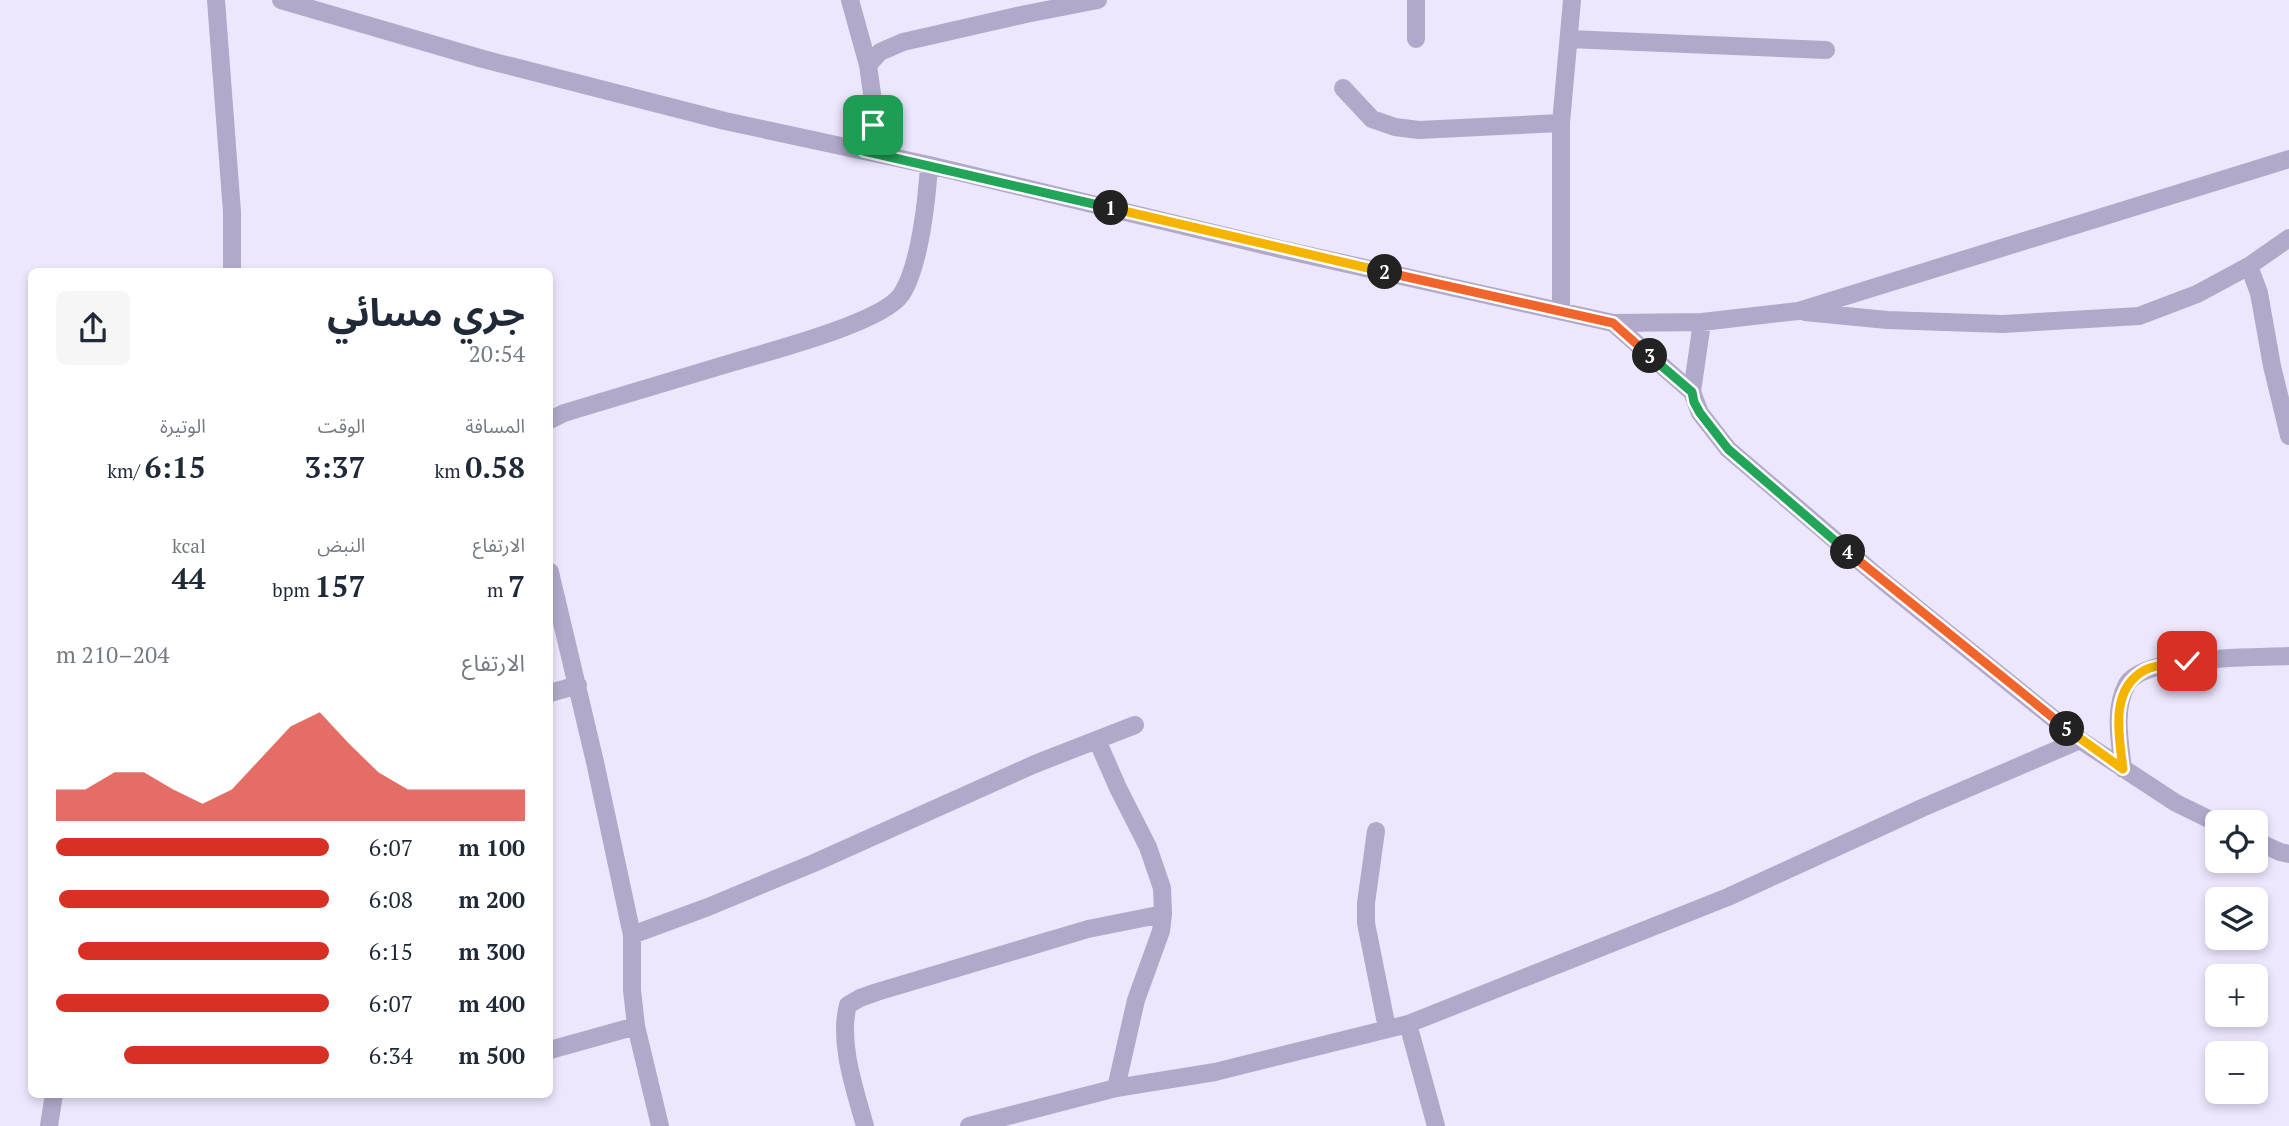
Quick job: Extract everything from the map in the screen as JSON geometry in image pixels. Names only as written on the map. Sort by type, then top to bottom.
[{"type":"street","points":[[216,0],[232,212],[232,268]]},
{"type":"street","points":[[281,0],[509,66],[725,121],[929,165],[1280,249],[1613,323],[1702,323],[1798,311],[2289,159]]},
{"type":"street","points":[[850,0],[868,65],[875,116],[864,151]]},
{"type":"street","points":[[868,65],[880,52],[903,42],[1098,0]]},
{"type":"street","points":[[1416,0],[1416,39]]},
{"type":"street","points":[[1561,310],[1561,123],[1572,0]]},
{"type":"street","points":[[1569,39],[1826,50]]},
{"type":"street","points":[[1343,88],[1372,119],[1395,127],[1419,130],[1561,123]]},
{"type":"street","points":[[553,418],[834,331],[893,305],[902,293],[917,253],[927,203],[929,165]]},
{"type":"street","points":[[1798,311],[1887,320],[2003,324],[2139,316],[2197,294],[2249,266],[2289,239]]},
{"type":"street","points":[[2249,266],[2259,293],[2272,366],[2289,436]]},
{"type":"street","points":[[1613,323],[1692,392]]},
{"type":"street","points":[[1702,323],[1692,392],[1694,402],[1737,457],[1883,581],[2080,740],[2176,803],[2205,817]]},
{"type":"street","points":[[553,584],[578,685],[632,935],[632,990],[636,1026],[660,1126]]},
{"type":"street","points":[[2123,769],[2118,719],[2122,697],[2129,682],[2146,669],[2187,661],[2289,656]]},
{"type":"street","points":[[553,692],[578,685]]},
{"type":"street","points":[[632,935],[814,863],[1035,764],[1135,725]]},
{"type":"street","points":[[1097,740],[1148,847],[1162,888],[1161,931],[1136,1000],[1116,1088]]},
{"type":"street","points":[[969,1126],[1116,1088],[1214,1072],[1408,1024],[1728,897],[1922,808],[2080,740]]},
{"type":"street","points":[[1376,831],[1366,903],[1366,923],[1387,1028]]},
{"type":"street","points":[[2268,846],[2289,854]]},
{"type":"street","points":[[865,1126],[844,1039],[848,1005],[877,992],[1088,929],[1163,914]]},
{"type":"street","points":[[1408,1024],[1436,1126]]},
{"type":"street","points":[[553,1049],[636,1026]]},
{"type":"street","points":[[49,1126],[53,1098]]},
{"type":"route","points":[[873,125],[864,151],[1280,249],[1613,323],[1692,392],[1700,413],[1728,449],[1772,488],[2080,740],[2123,769],[2118,719],[2122,697],[2129,682],[2146,669],[2187,661]]}]
